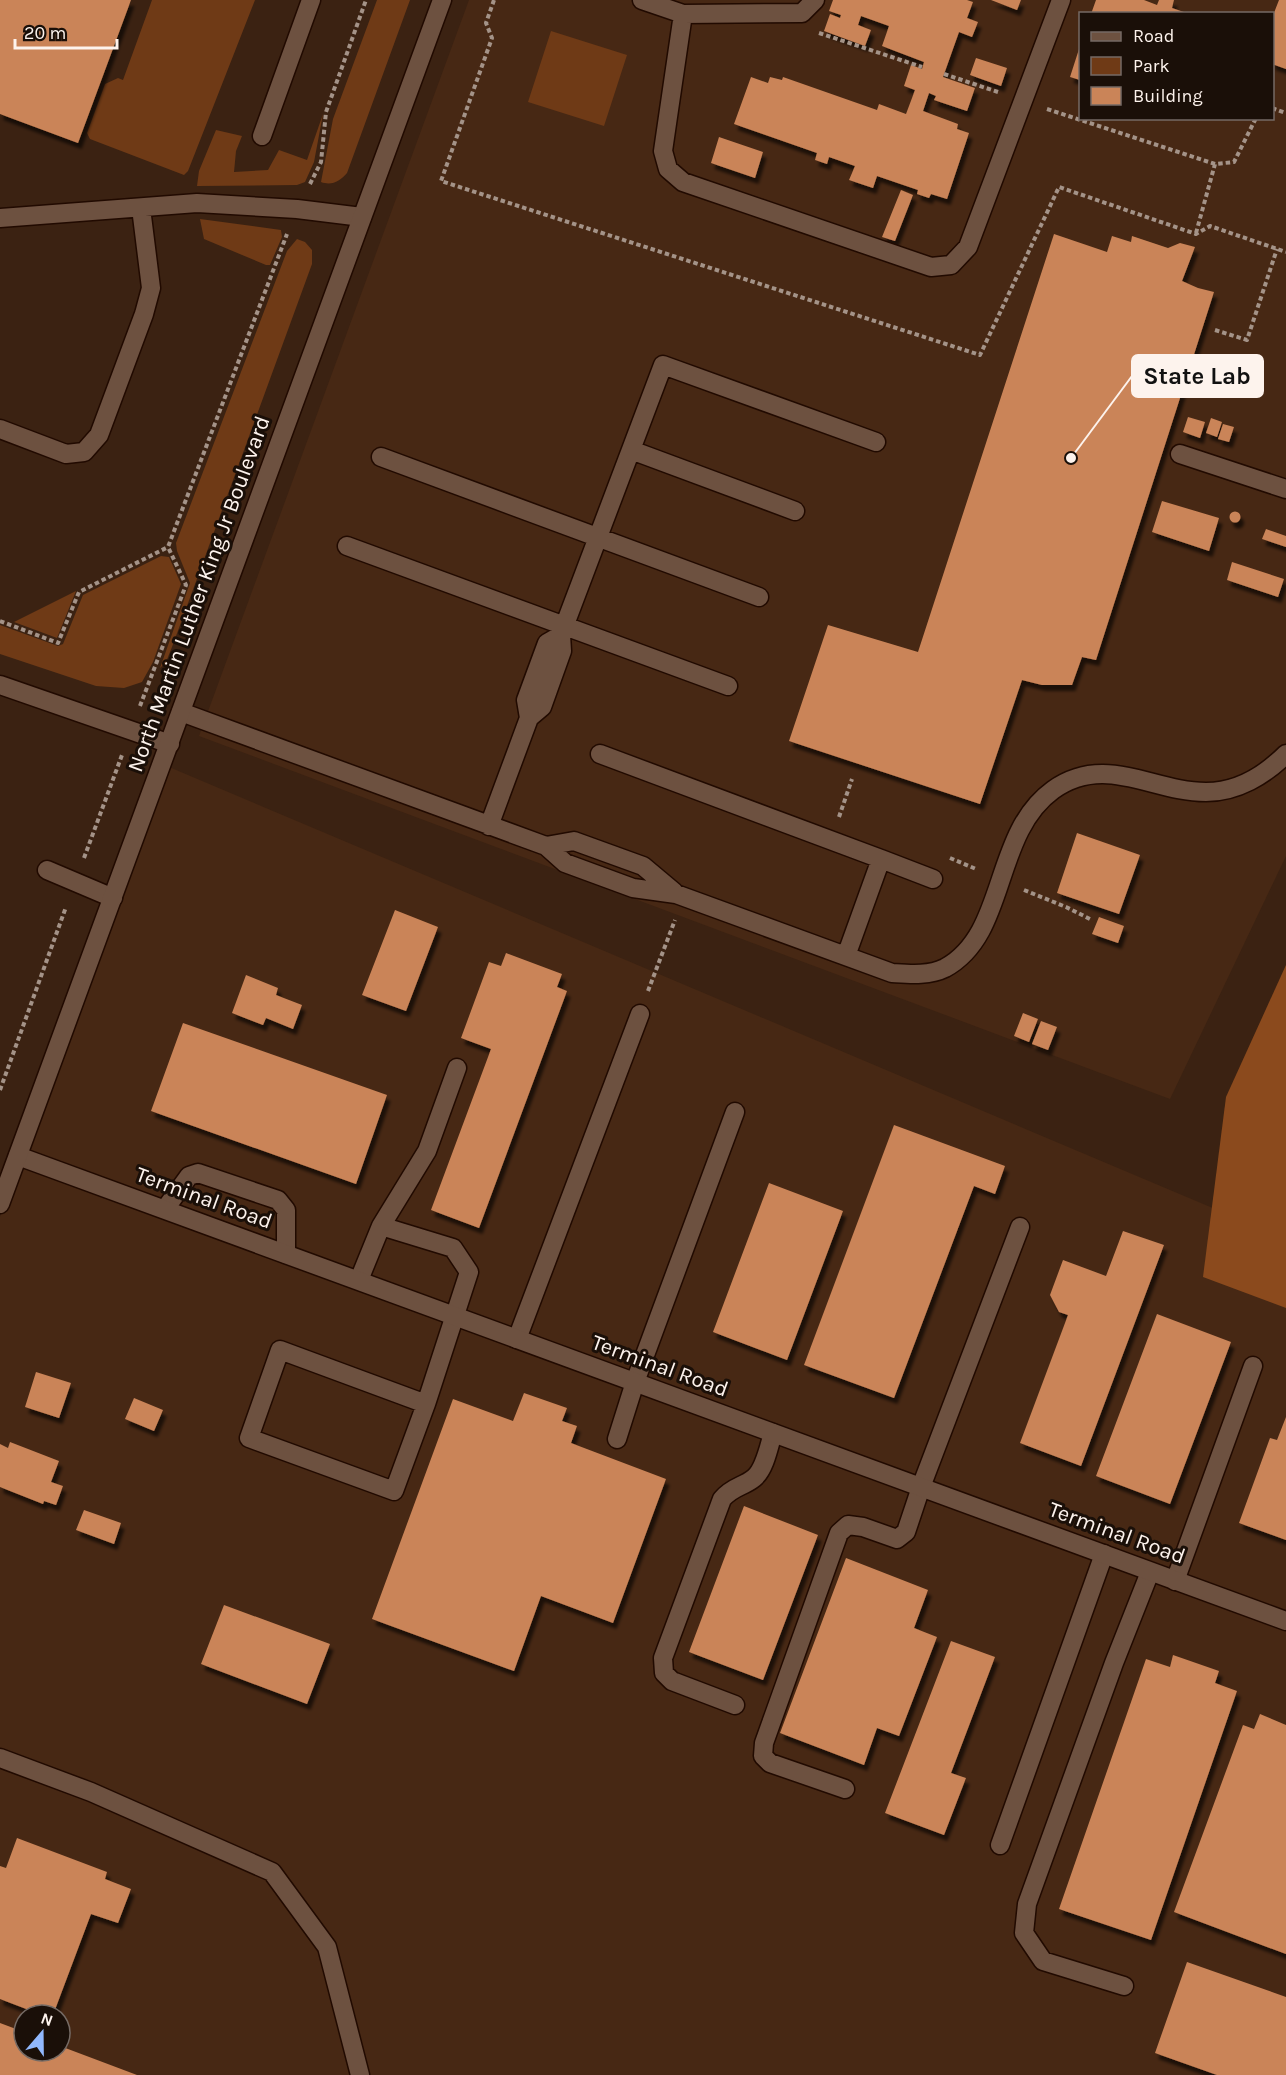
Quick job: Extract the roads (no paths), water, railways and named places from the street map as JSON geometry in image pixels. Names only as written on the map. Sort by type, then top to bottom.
[{"type":"street","points":[[262,136],[311,0]]},
{"type":"street","points":[[642,0],[683,14],[808,7]]},
{"type":"street","points":[[683,14],[663,151],[668,169],[683,182],[931,267],[951,265],[968,247],[1061,0]]},
{"type":"street","name":"North Martin Luther King Jr Boulevard","points":[[0,1204],[362,217],[445,1]]},
{"type":"street","points":[[0,218],[197,203],[297,209],[362,217]]},
{"type":"street","points":[[0,429],[66,454],[84,452],[99,435],[144,314],[151,288],[141,208]]},
{"type":"street","points":[[489,826],[529,718],[542,707],[562,651],[562,631],[663,365],[876,442]]},
{"type":"street","points":[[631,450],[795,511]]},
{"type":"street","points":[[1180,454],[1286,489]]},
{"type":"street","points":[[381,458],[759,597]]},
{"type":"street","points":[[347,546],[562,631],[728,686]]},
{"type":"street","points":[[0,685],[170,744]]},
{"type":"street","points":[[181,712],[546,846],[574,841],[643,866],[680,895],[892,973],[920,975],[944,969],[965,954],[983,928],[1019,829],[1037,803],[1055,789],[1079,776],[1109,773],[1180,789],[1207,792],[1236,788],[1264,773],[1286,754]]},
{"type":"street","points":[[600,754],[933,879]]},
{"type":"street","points":[[846,956],[881,859]]},
{"type":"street","points":[[47,870],[113,898]]},
{"type":"street","points":[[517,1339],[640,1014]]},
{"type":"street","points":[[359,1280],[381,1226],[428,1151],[457,1068]]},
{"type":"street","points":[[617,1440],[635,1382],[735,1112]]},
{"type":"street","name":"Terminal Road","points":[[18,1156],[1286,1621]]},
{"type":"street","points":[[165,1209],[189,1176],[198,1173],[278,1200],[286,1210],[286,1254]]},
{"type":"street","points":[[381,1226],[453,1248],[469,1272],[426,1404],[394,1491],[249,1438],[280,1350],[426,1404]]},
{"type":"street","points":[[845,1789],[770,1763],[763,1756],[764,1743],[839,1533],[848,1525],[863,1527],[897,1539],[906,1532],[1020,1227]]},
{"type":"street","points":[[1175,1581],[1253,1366]]},
{"type":"street","points":[[735,1705],[672,1681],[664,1673],[663,1658],[722,1499],[730,1490],[755,1477],[773,1433]]},
{"type":"street","points":[[1000,1845],[1104,1554]]},
{"type":"street","points":[[1124,1986],[1043,1961],[1024,1933],[1027,1904],[1114,1663],[1150,1572]]},
{"type":"street","points":[[0,1758],[91,1792],[272,1872],[327,1947],[360,2075]]},
{"type":"place","name":"State Lab","points":[[1071,458]]}]
